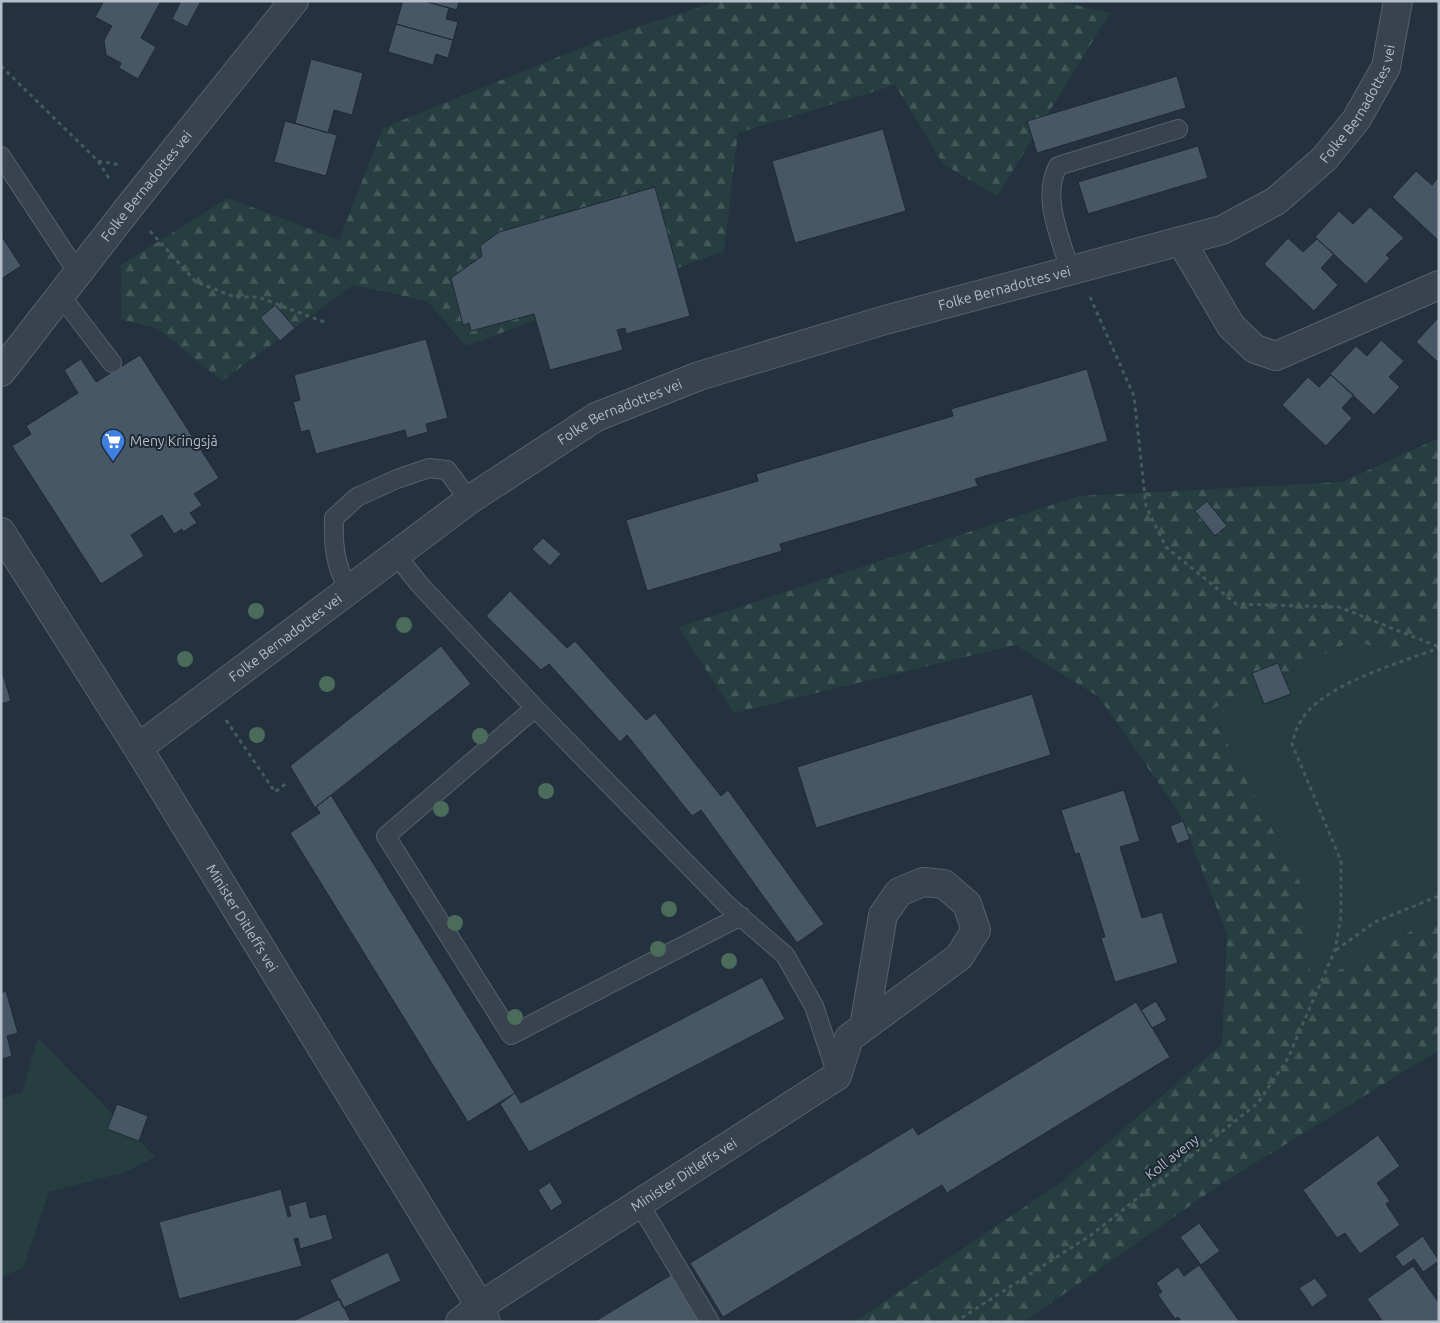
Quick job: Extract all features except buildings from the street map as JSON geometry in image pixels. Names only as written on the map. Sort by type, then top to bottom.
[{"type":"street","name":"Folke Bernadottes vei","points":[[1,372],[294,1]]},
{"type":"street","name":"Folke Bernadottes vei","points":[[138,748],[469,500],[596,417],[699,376],[885,320],[1222,230],[1276,201],[1324,159],[1356,120],[1386,68],[1398,1]]},
{"type":"street","points":[[1182,241],[1231,326],[1255,349],[1276,356],[1439,285]]},
{"type":"street","name":"Minister Ditleffs vei","points":[[1,532],[138,748],[476,1316],[639,1203],[837,1076]]},
{"type":"street","points":[[837,1076],[849,1038],[864,1027],[959,956],[976,930],[967,904],[944,884],[923,882],[899,892],[883,915],[864,1027]]},
{"type":"lane","points":[[1074,270],[1050,196],[1052,178],[1058,166],[1178,129]]},
{"type":"lane","points":[[1,156],[78,273]]},
{"type":"lane","points":[[61,296],[112,363]]},
{"type":"lane","points":[[349,590],[340,574],[333,548],[334,518],[357,497],[429,468],[447,470],[469,500]]},
{"type":"lane","points":[[396,554],[420,585],[535,708],[726,904],[785,955],[814,1006],[837,1076]]},
{"type":"lane","points":[[535,708],[386,836],[511,1035],[741,916]]},
{"type":"lane","points":[[639,1203],[710,1322]]},
{"type":"path","points":[[1,66],[98,161],[114,186]]},
{"type":"path","points":[[98,161],[127,166]]},
{"type":"path","points":[[148,229],[196,282],[235,297],[258,297],[326,323]]},
{"type":"path","points":[[1074,270],[1134,396],[1146,506],[1166,547],[1236,604],[1339,607],[1439,647]]},
{"type":"path","name":"Koll aveny","points":[[955,1322],[1091,1235],[1258,1103],[1288,1058],[1335,950],[1341,916],[1341,861],[1292,744],[1296,728],[1309,710],[1336,690],[1439,647]]},
{"type":"path","points":[[209,694],[275,792],[288,782]]},
{"type":"path","points":[[1335,950],[1375,922],[1439,896]]},
{"type":"green space","points":[[718,1],[1058,1],[1110,13],[997,196],[943,164],[895,85],[738,133],[724,251],[466,346],[427,301],[353,285],[222,381],[158,329],[121,319],[121,265],[228,198],[339,240],[383,128],[607,37]]},
{"type":"green space","points":[[1439,438],[1439,623],[1394,651],[1352,641],[1210,710],[1305,892],[1311,985],[1439,916],[1439,1050],[1221,1184],[1024,1322],[854,1322],[1063,1181],[1222,1044],[1227,934],[1180,814],[1099,697],[1015,645],[734,713],[678,627],[1079,496],[1342,482]]},
{"type":"green space","points":[[1439,623],[1439,916],[1311,985],[1305,892],[1210,710],[1352,641],[1394,651]]},
{"type":"green space","points":[[38,1038],[155,1157],[126,1172],[49,1192],[23,1268],[1,1277],[1,1099],[22,1092]]},
{"type":"place","name":"Meny Kringsjå","points":[[113,462]]}]
